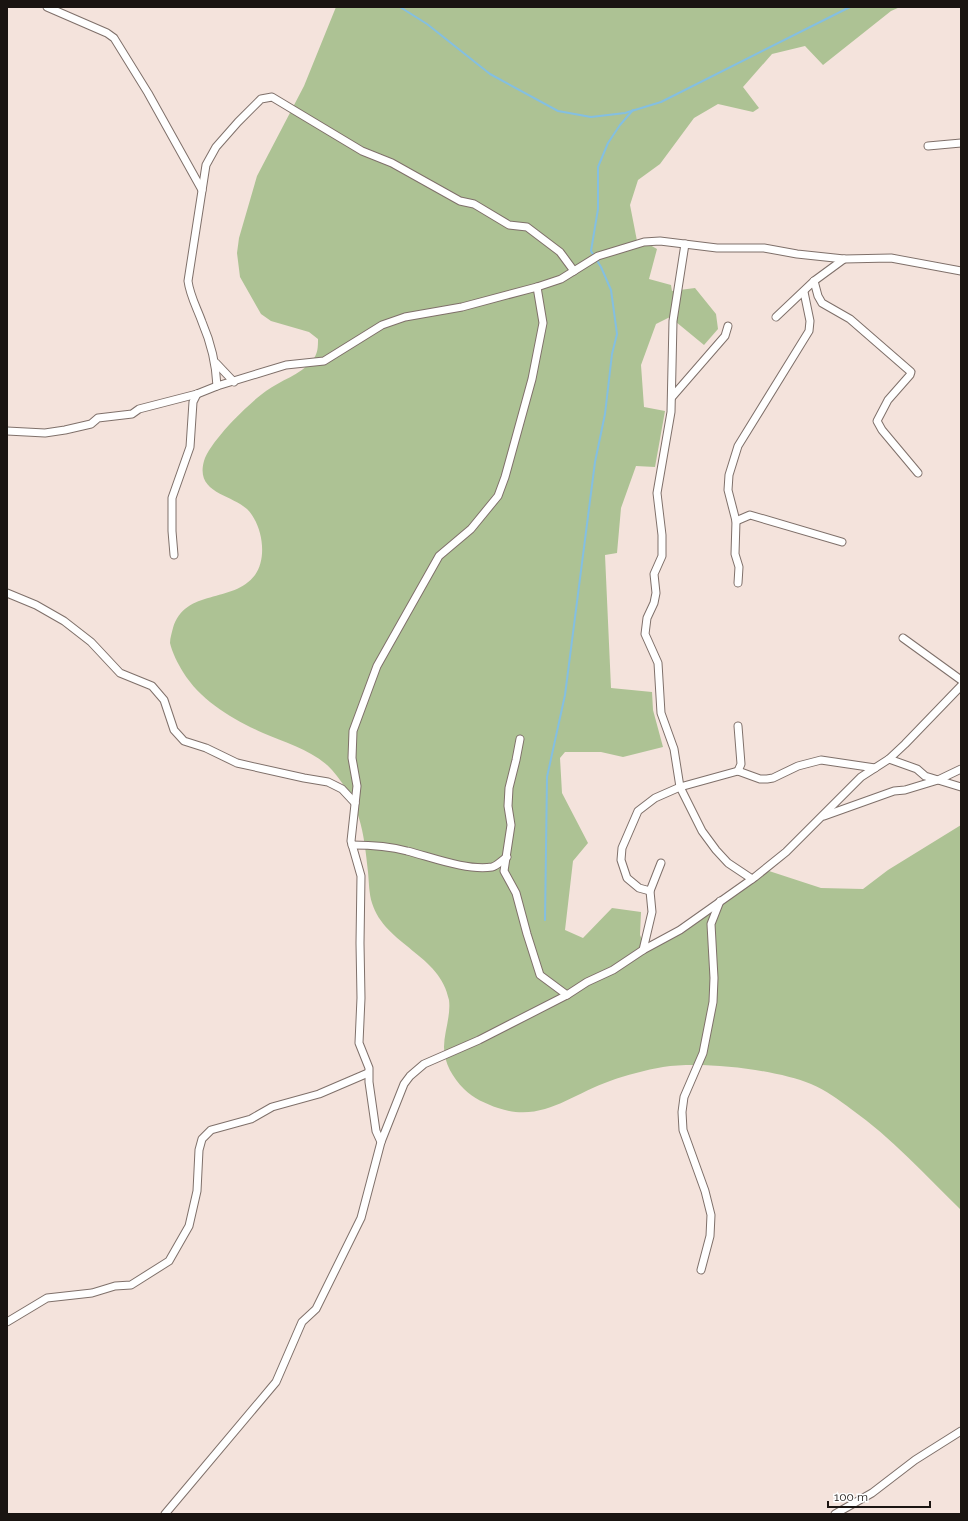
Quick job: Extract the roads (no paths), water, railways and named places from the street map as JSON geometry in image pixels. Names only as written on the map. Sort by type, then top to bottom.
[{"type":"street","points":[[47,7],[107,33],[114,38],[148,93],[202,190]]},
{"type":"street","points":[[217,386],[216,363],[204,327],[189,290],[188,281],[206,165],[216,147],[261,99],[272,97],[362,151],[392,163],[460,202],[474,204],[509,225],[526,227],[560,252],[574,271]]},
{"type":"street","points":[[928,146],[961,142]]},
{"type":"street","points":[[7,431],[44,433],[65,430],[91,424],[98,418],[132,414],[139,409],[198,394],[217,386],[234,382],[287,364],[324,361],[373,330],[405,317],[462,307],[554,282],[598,256],[650,241],[717,248],[764,248],[797,254],[844,259],[891,258],[961,271]]},
{"type":"street","points":[[685,244],[673,321],[672,397],[666,446],[657,493],[662,535],[662,556],[655,570],[656,593],[645,626],[647,641],[658,663],[661,713],[674,749],[680,787],[699,825],[716,850],[728,863],[752,879]]},
{"type":"street","points":[[776,317],[814,282],[844,259]]},
{"type":"street","points":[[814,282],[818,296],[822,303],[850,319],[911,372],[888,400],[877,421],[882,430],[918,473]]},
{"type":"street","points":[[381,1142],[376,1132],[368,1073],[369,1068],[359,1043],[361,998],[361,876],[350,834],[357,786],[352,758],[353,731],[375,670],[439,556],[471,529],[498,496],[505,477],[532,379],[544,323],[537,287]]},
{"type":"street","points":[[738,583],[739,567],[735,554],[736,521],[728,490],[728,475],[738,446],[809,331],[810,321],[804,292]]},
{"type":"street","points":[[672,397],[725,336],[728,326]]},
{"type":"street","points":[[216,363],[234,382]]},
{"type":"street","points":[[174,555],[172,498],[190,447],[193,402],[198,394]]},
{"type":"street","points":[[736,521],[750,515],[842,542]]},
{"type":"street","points":[[7,593],[36,604],[64,621],[91,642],[120,673],[152,686],[164,700],[174,730],[184,741],[206,748],[237,763],[328,782],[342,789],[355,804]]},
{"type":"street","points":[[903,638],[961,680]]},
{"type":"street","points":[[165,1514],[276,1382],[302,1322],[316,1309],[361,1218],[381,1142],[408,1073],[424,1064],[479,1040],[567,995],[587,982],[613,970],[643,950],[680,930],[752,879],[786,852],[861,777],[889,759],[961,686]]},
{"type":"street","points":[[738,726],[741,764],[738,771]]},
{"type":"street","points":[[520,738],[509,788],[508,803],[511,825],[504,871],[516,893],[526,934],[540,975],[567,995]]},
{"type":"street","points":[[889,759],[914,767],[925,776],[961,787]]},
{"type":"street","points":[[650,892],[639,888],[627,878],[621,860],[622,848],[638,811],[655,798],[680,787],[738,771],[760,779],[767,779],[773,778],[798,766],[821,760],[875,768]]},
{"type":"street","points":[[822,816],[894,790],[905,790],[938,780],[961,769]]},
{"type":"street","points":[[352,845],[384,846],[408,851],[436,860],[483,867],[493,867],[507,857]]},
{"type":"street","points":[[643,950],[652,912],[650,892],[661,863]]},
{"type":"street","points":[[701,1270],[710,1236],[711,1215],[705,1191],[683,1130],[682,1112],[684,1097],[703,1053],[712,1002],[714,978],[711,924],[720,901]]},
{"type":"street","points":[[7,1322],[47,1298],[92,1293],[115,1286],[131,1285],[169,1261],[189,1226],[197,1191],[199,1150],[202,1139],[211,1130],[251,1119],[272,1107],[319,1094],[368,1073]]},
{"type":"street","points":[[835,1514],[872,1494],[915,1460],[961,1431]]},
{"type":"waterway","points":[[400,7],[427,24],[490,74],[558,111],[591,117],[625,113],[661,102],[850,7]]},
{"type":"waterway","points":[[545,920],[547,777],[565,695],[595,462],[605,414],[612,354],[617,334],[611,290],[601,267],[591,251],[598,209],[598,167],[608,143],[620,125],[633,110]]}]
